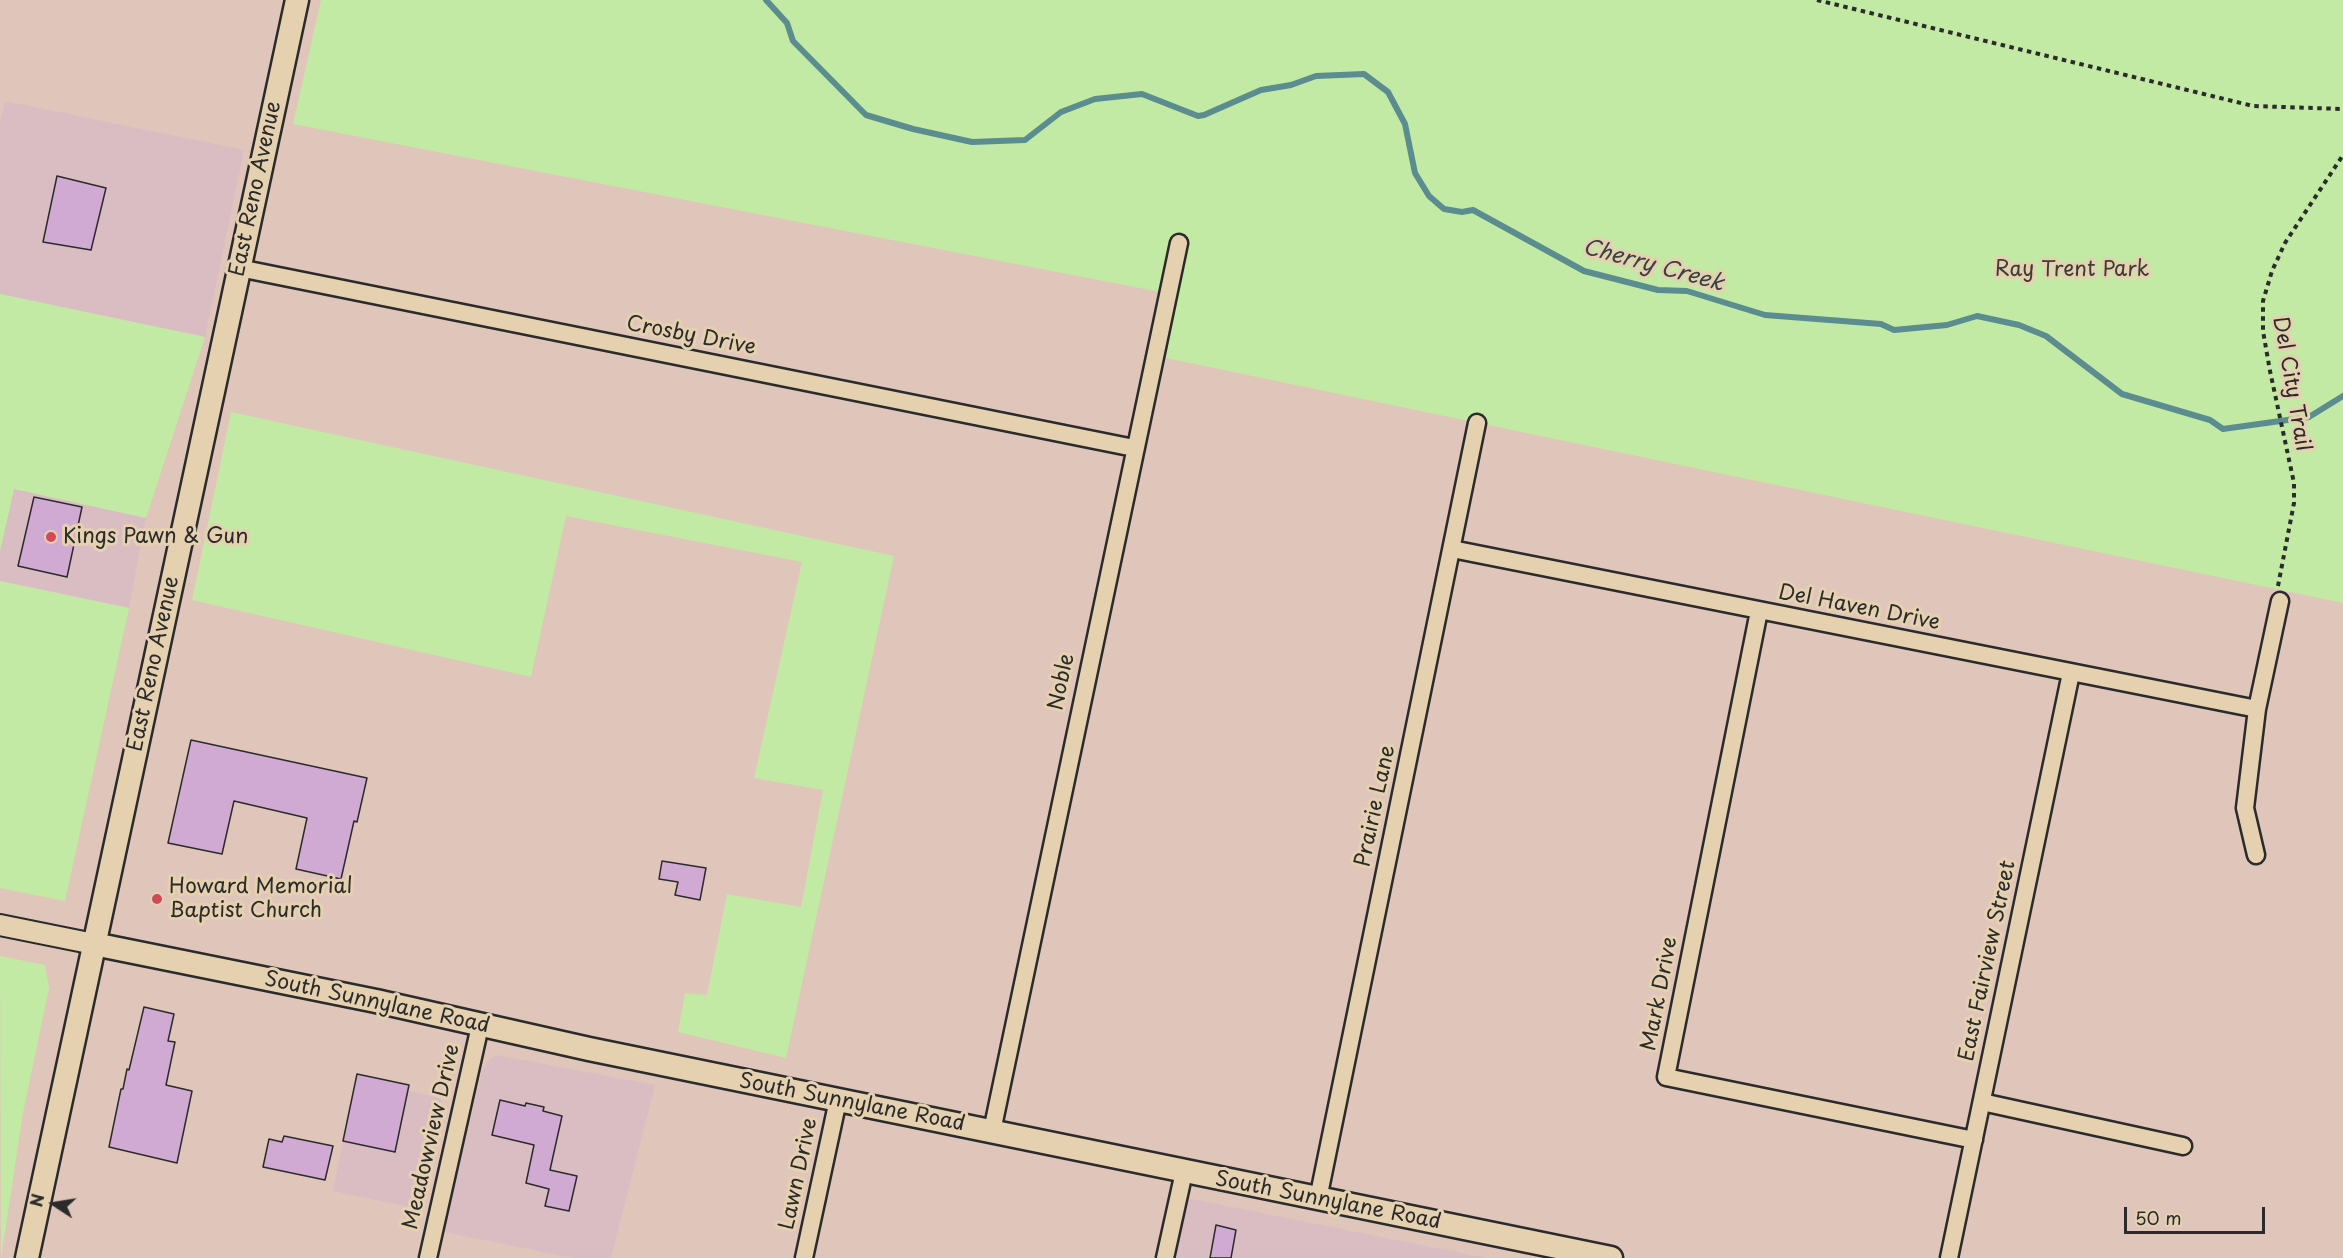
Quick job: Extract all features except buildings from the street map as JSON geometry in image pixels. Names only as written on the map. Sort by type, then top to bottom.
[{"type":"main road","name":"East Reno Avenue","points":[[27,1258],[297,0]]},
{"type":"main road","name":"South Sunnylane Road","points":[[94,944],[1318,1199],[1528,1250],[1611,1258]]},
{"type":"street","name":"Noble","points":[[992,1131],[1179,243]]},
{"type":"street","name":"Crosby Drive","points":[[239,268],[1134,448]]},
{"type":"street","name":"Prairie Lane","points":[[1318,1199],[1477,423]]},
{"type":"street","name":"Del Haven Drive","points":[[1452,549],[2257,709]]},
{"type":"street","points":[[2256,855],[2245,808],[2257,709],[2280,602]]},
{"type":"street","name":"Mark Drive","points":[[1759,611],[1666,1077],[1974,1140]]},
{"type":"street","name":"East Fairview Street","points":[[1949,1258],[2071,673]]},
{"type":"street","points":[[0,925],[94,944]]},
{"type":"street","name":"Meadowview Drive","points":[[428,1258],[480,1026]]},
{"type":"street","name":"Lawn Drive","points":[[804,1258],[838,1100]]},
{"type":"street","points":[[1982,1102],[2183,1146]]},
{"type":"street","points":[[1165,1258],[1184,1172]]},
{"type":"path","points":[[1817,0],[2253,106],[2343,110]]},
{"type":"path","name":"Del City Trail","points":[[2280,602],[2277,587],[2294,502],[2294,483],[2271,380],[2263,331],[2263,301],[2272,271],[2285,243],[2343,155]]},
{"type":"shaded area","points":[[5,101],[244,150],[205,337],[0,294],[0,123]]},
{"type":"shaded area","points":[[14,489],[146,518],[129,608],[0,581],[0,551]]},
{"type":"shaded area","points":[[496,1055],[655,1085],[611,1258],[573,1258],[444,1232],[482,1071],[488,1061]]},
{"type":"shaded area","points":[[408,1091],[441,1098],[419,1209],[333,1191],[343,1141],[395,1152]]},
{"type":"shaded area","points":[[1187,1198],[1486,1258],[1175,1258]]},
{"type":"green space","name":"Ray Trent Park","points":[[321,0],[2343,0],[2343,603],[1166,358],[1176,295],[293,124]]},
{"type":"green space","points":[[0,294],[205,337],[146,518],[14,489],[0,551]]},
{"type":"green space","points":[[231,412],[894,556],[786,1058],[678,1032],[685,993],[707,995],[727,894],[801,907],[823,790],[754,778],[802,562],[566,516],[531,677],[192,600]]},
{"type":"green space","points":[[0,581],[129,608],[65,901],[0,888]]},
{"type":"green space","points":[[0,956],[45,965],[49,988],[23,1113],[1,1258]]},
{"type":"waterway","name":"Cherry Creek","points":[[766,0],[787,23],[793,41],[866,115],[913,129],[972,142],[1025,140],[1061,112],[1095,99],[1142,94],[1198,116],[1261,90],[1291,85],[1316,76],[1364,74],[1388,92],[1405,124],[1415,173],[1429,196],[1444,209],[1462,212],[1473,210],[1584,271],[1658,290],[1687,291],[1765,315],[1881,324],[1894,330],[1947,325],[1977,316],[2019,325],[2046,336],[2122,394],[2210,420],[2223,429],[2309,417],[2343,396]]},
{"type":"place","name":"Kings Pawn & Gun","points":[[51,537]]},
{"type":"place","name":"Howard Memorial Baptist Church","points":[[157,899]]}]
